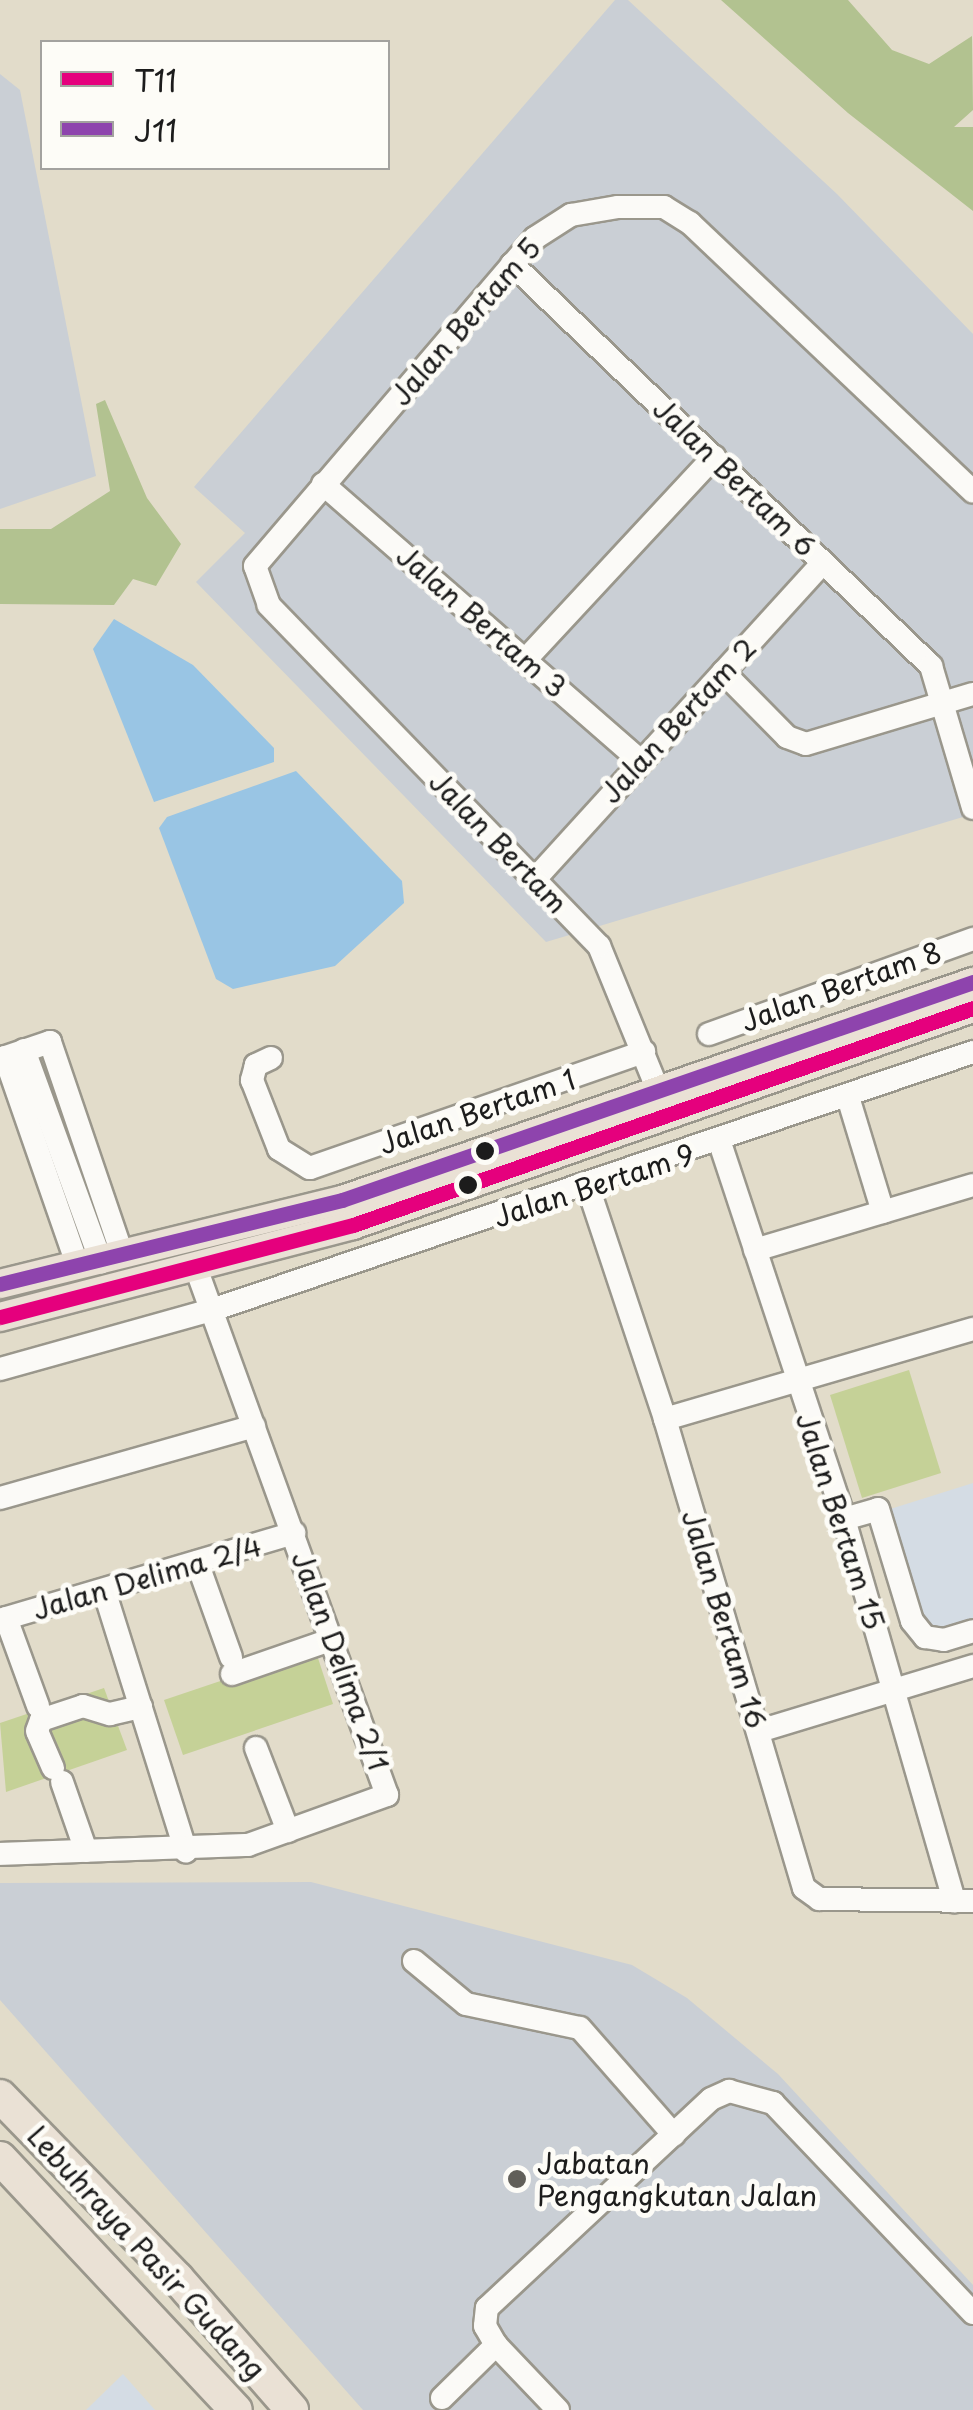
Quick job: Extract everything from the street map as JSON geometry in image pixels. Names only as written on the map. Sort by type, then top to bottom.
[{"type":"highway","name":"Lebuhraya Pasir Gudang","points":[[0,2096],[177,2278],[292,2410]]},
{"type":"highway","name":"Lebuhraya Pasir Gudang","points":[[0,2158],[236,2410]]},
{"type":"main road","points":[[0,1317],[353,1225],[665,1106],[973,982]]},
{"type":"main road","points":[[0,1284],[342,1200],[665,1106],[973,1008]]},
{"type":"street","name":"Jalan Bertam 5","points":[[268,606],[254,566],[512,264],[562,218],[618,207],[664,207],[690,223],[973,492]]},
{"type":"street","name":"Jalan Bertam 6","points":[[512,264],[919,651],[945,699],[973,808]]},
{"type":"street","points":[[527,658],[714,456]]},
{"type":"street","name":"Jalan Bertam 3","points":[[322,484],[527,658],[639,760]]},
{"type":"street","name":"Jalan Bertam 2","points":[[535,879],[639,760],[823,563]]},
{"type":"street","name":"Jalan Bertam","points":[[268,606],[603,952],[665,1106]]},
{"type":"street","points":[[722,672],[787,737],[806,744],[945,699],[973,694]]},
{"type":"street","name":"Jalan Bertam 8","points":[[710,1034],[973,940]]},
{"type":"street","points":[[50,1042],[101,1262],[10,1055],[50,1042]]},
{"type":"street","name":"Jalan Bertam 1","points":[[271,1058],[256,1064],[252,1080],[282,1154],[310,1168],[644,1052]]},
{"type":"street","name":"Jalan Bertam 9","points":[[0,1369],[212,1310],[720,1143],[973,1052]]},
{"type":"street","points":[[848,1097],[883,1212]]},
{"type":"street","name":"Jalan Bertam 15","points":[[720,1143],[964,1901]]},
{"type":"street","points":[[755,1250],[973,1184]]},
{"type":"street","name":"Jalan Bertam 16","points":[[588,1187],[665,1419],[811,1896],[964,1901]]},
{"type":"street","name":"Jalan Delima 2/1","points":[[0,1854],[248,1846],[387,1795],[196,1268]]},
{"type":"street","points":[[665,1419],[973,1328]]},
{"type":"street","points":[[0,1498],[254,1426]]},
{"type":"street","points":[[844,1519],[878,1509],[912,1621],[925,1637],[944,1640],[973,1630]]},
{"type":"street","name":"Jalan Delima 2/4","points":[[3,1619],[294,1534]]},
{"type":"street","points":[[197,1562],[231,1665],[333,1639]]},
{"type":"street","points":[[104,1590],[186,1851]]},
{"type":"street","points":[[3,1619],[38,1706]]},
{"type":"street","points":[[759,1731],[973,1666]]},
{"type":"street","points":[[86,1851],[37,1731],[41,1720],[83,1706],[110,1714],[140,1707]]},
{"type":"street","points":[[256,1748],[288,1831]]},
{"type":"street","points":[[414,1961],[466,2004],[580,2028],[674,2136]]},
{"type":"street","points":[[558,2410],[496,2345],[485,2326],[487,2308],[711,2098],[729,2091],[773,2103],[973,2313]]},
{"type":"street","points":[[442,2398],[496,2345]]},
{"type":"shaded area","points":[[615,0],[628,0],[837,194],[973,334],[973,814],[546,942],[196,582],[245,533],[194,487]]},
{"type":"shaded area","points":[[0,74],[20,90],[96,476],[0,509]]},
{"type":"shaded area","points":[[973,1483],[973,1625],[929,1632],[917,1618],[884,1511]]},
{"type":"shaded area","name":"Jabatan Pengangkutan Jalan","points":[[311,1882],[632,1965],[687,1998],[778,2074],[973,2285],[973,2410],[363,2410],[0,2000],[0,1883]]},
{"type":"shaded area","points":[[123,2374],[155,2410],[86,2410]]},
{"type":"green space","points":[[721,0],[848,0],[892,50],[929,64],[972,36],[973,110],[954,127],[973,127],[973,211],[848,113]]},
{"type":"green space","points":[[105,400],[147,498],[181,544],[156,586],[133,579],[114,605],[0,604],[0,529],[51,529],[110,491],[96,404]]},
{"type":"green space","points":[[909,1370],[941,1473],[862,1498],[830,1395]]},
{"type":"green space","points":[[315,1649],[333,1704],[183,1755],[164,1700]]},
{"type":"green space","points":[[104,1688],[127,1750],[6,1792],[0,1723]]},
{"type":"water","points":[[114,619],[193,665],[274,748],[274,762],[154,802],[93,649]]},
{"type":"water","points":[[296,771],[402,881],[404,903],[335,966],[233,989],[216,979],[159,828],[167,817]]},
{"type":"transit line","name":"J11","points":[[0,1284],[342,1200],[973,982]]},
{"type":"transit line","name":"T11","points":[[0,1317],[353,1225],[973,1008]]},
{"type":"place","name":"Jabatan Pengangkutan Jalan","points":[[517,2179]]}]
